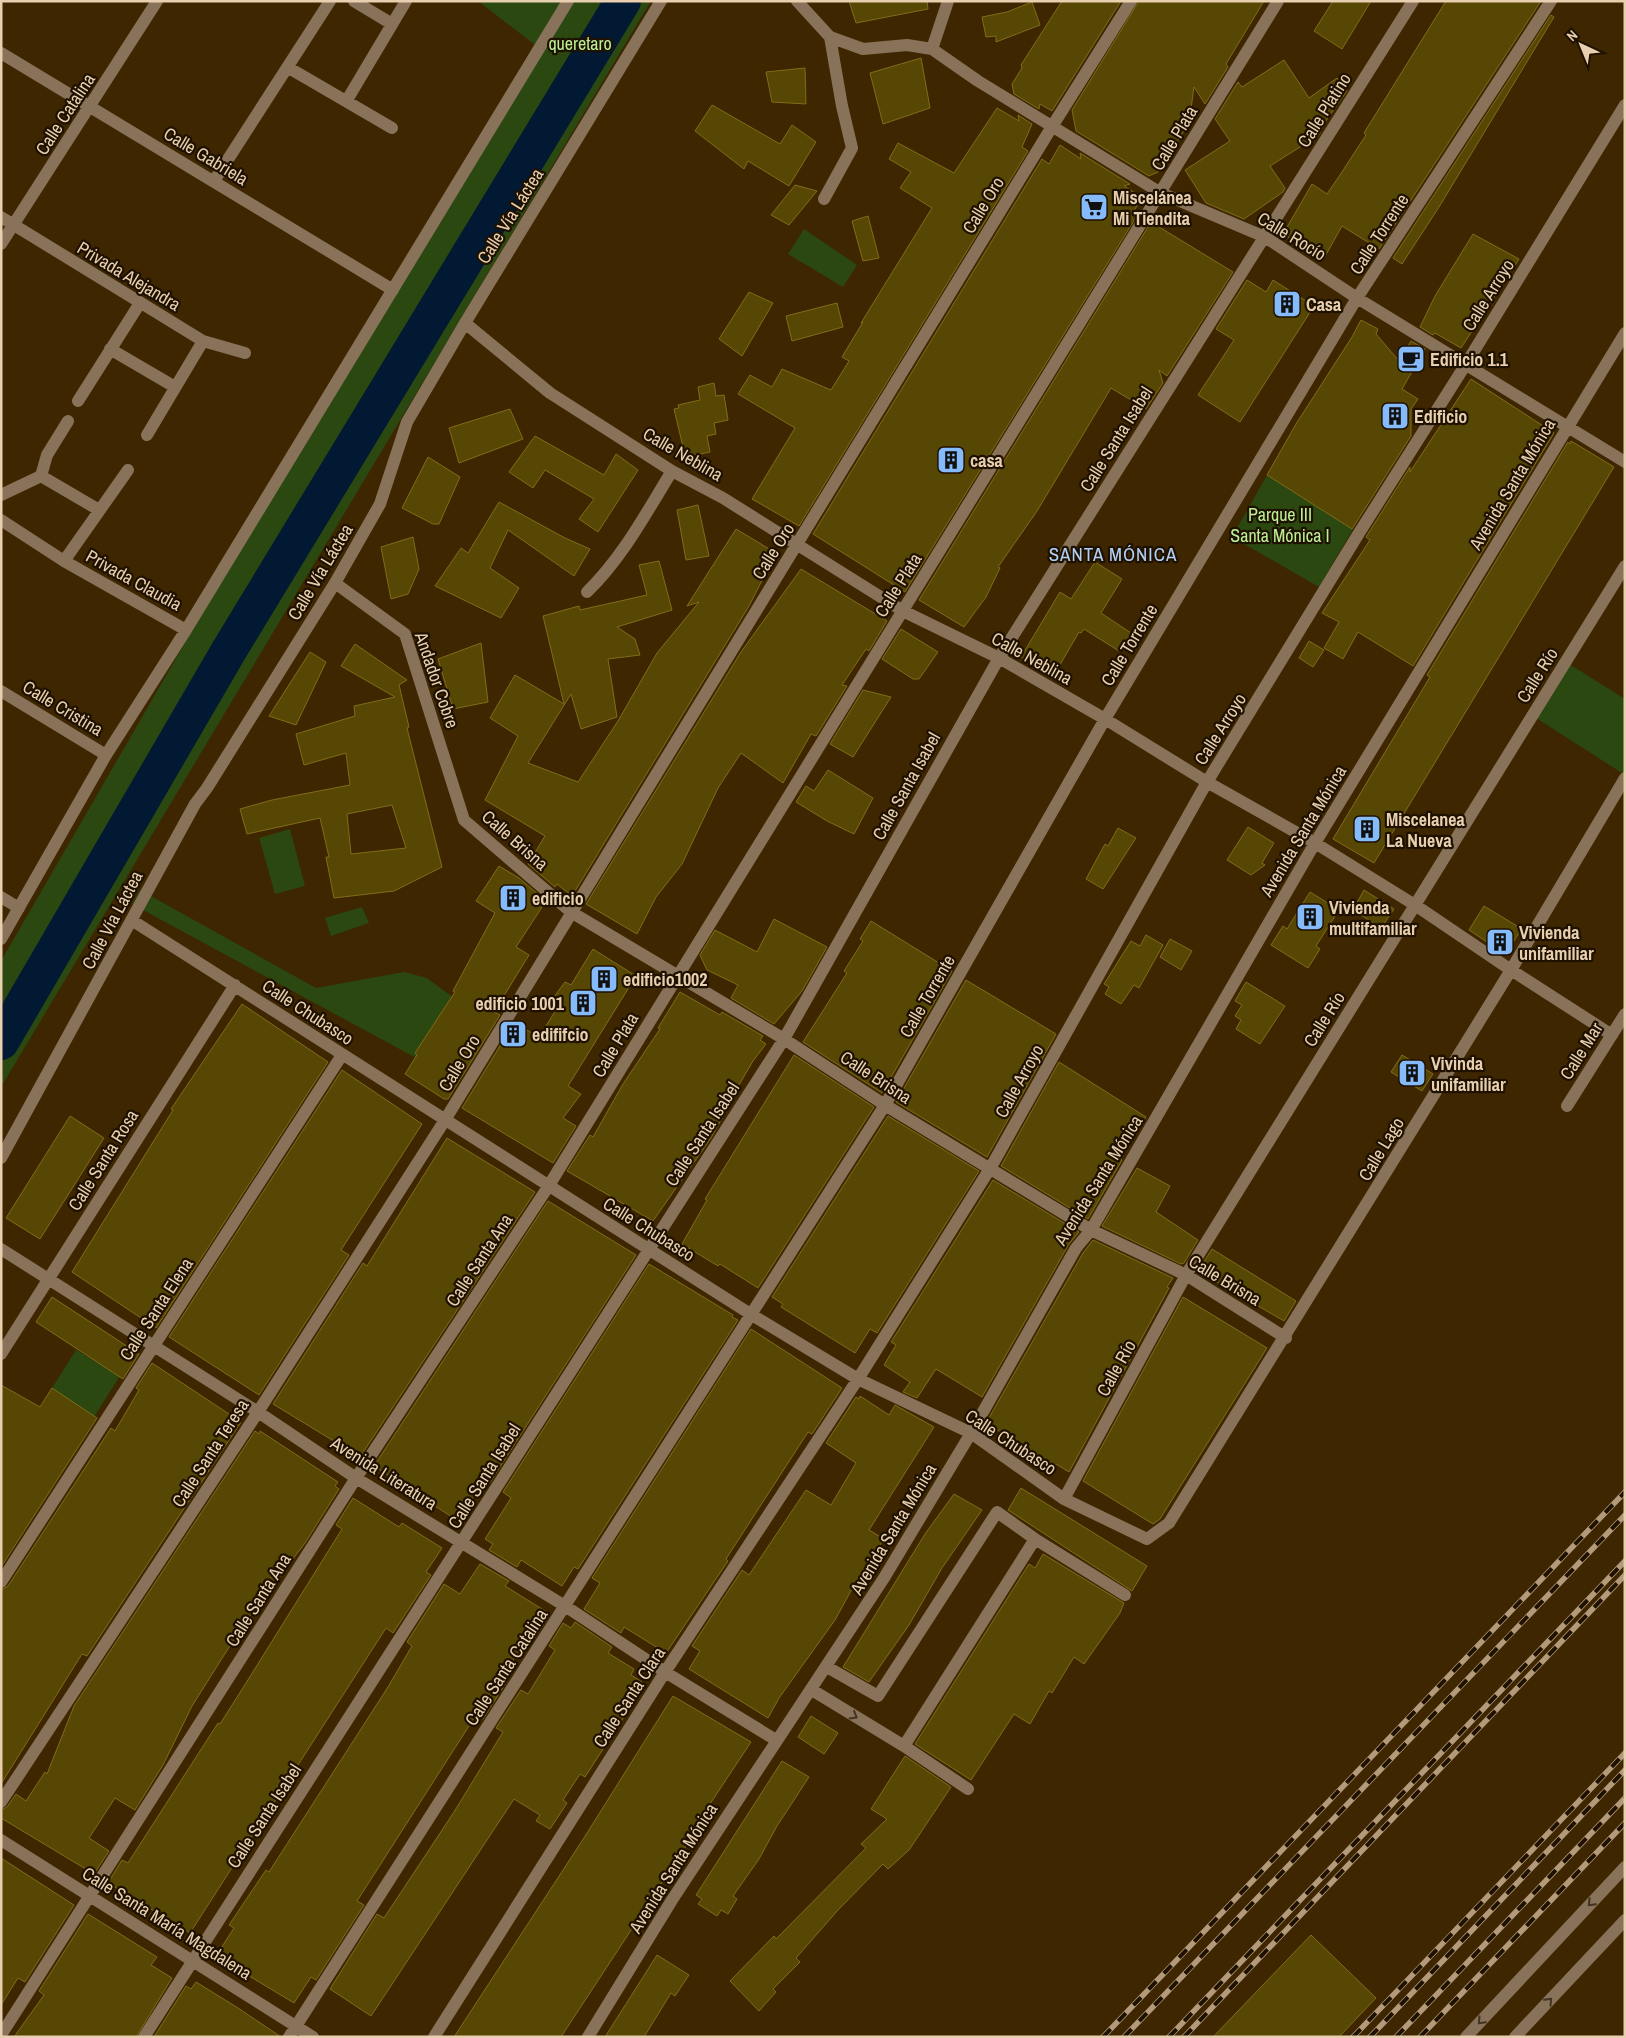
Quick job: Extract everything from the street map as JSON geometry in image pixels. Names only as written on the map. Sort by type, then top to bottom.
[{"type":"street","name":"Calle Catalina","points":[[1,244],[157,1]]},
{"type":"street","points":[[214,181],[330,1]]},
{"type":"street","points":[[354,1],[392,24]]},
{"type":"street","points":[[347,100],[406,1]]},
{"type":"street","points":[[1,939],[106,755],[186,630],[568,1]]},
{"type":"street","name":"Calle Vía Láctea","points":[[1,1158],[133,921],[195,804],[207,788],[335,583],[380,504],[407,422],[464,323],[661,1]]},
{"type":"street","points":[[797,1],[830,37],[842,106],[852,148],[824,199]]},
{"type":"street","points":[[932,49],[948,1]]},
{"type":"street","name":"Calle Oro","points":[[445,1120],[1053,125],[1131,1]]},
{"type":"street","name":"Calle Plata","points":[[548,1187],[1278,1]]},
{"type":"street","name":"Calle Platino","points":[[1265,237],[1413,1]]},
{"type":"street","name":"Calle Torrente","points":[[752,1315],[886,1105],[1105,719],[1357,298],[1551,1]]},
{"type":"street","name":"Calle Rocío","points":[[830,37],[863,49],[906,45],[932,49],[978,80],[1161,193],[1265,237],[1357,298],[1625,462]]},
{"type":"street","name":"Calle Gabriela","points":[[1,53],[393,290]]},
{"type":"street","points":[[288,68],[347,100],[392,128]]},
{"type":"street","name":"Calle Arroyo","points":[[858,1379],[991,1167],[1207,782],[1625,105]]},
{"type":"street","name":"Privada Alejandra","points":[[1,217],[203,340],[245,353]]},
{"type":"street","name":"Calle Santa Isabel","points":[[144,2037],[192,1959],[463,1543],[648,1249],[784,1039],[999,658],[1265,237]]},
{"type":"street","points":[[78,401],[140,303]]},
{"type":"street","name":"Calle Neblina","points":[[464,323],[550,393],[672,471],[723,498],[903,611],[999,658],[1105,719],[1207,782],[1315,843],[1415,904],[1511,970],[1612,1035]]},
{"type":"street","name":"Avenida Santa Mónica","points":[[588,2037],[672,1900],[776,1740],[827,1668],[884,1578],[971,1433],[1076,1248],[1091,1230],[1315,843],[1413,685],[1566,427],[1625,333]]},
{"type":"street","points":[[147,435],[203,340]]},
{"type":"street","points":[[110,349],[175,387]]},
{"type":"street","points":[[1,495],[41,476],[47,455],[68,421]]},
{"type":"street","name":"Privada Claudia","points":[[64,561],[128,470]]},
{"type":"street","points":[[587,592],[608,572],[672,471]]},
{"type":"street","points":[[41,476],[99,510]]},
{"type":"street","name":"Privada Claudia","points":[[1,520],[64,561],[186,630]]},
{"type":"street","name":"Calle Río","points":[[1064,1499],[1186,1275],[1625,566]]},
{"type":"street","name":"Andador Cobre","points":[[335,583],[405,634],[464,820]]},
{"type":"street","name":"Calle Cristina","points":[[1,691],[106,755]]},
{"type":"street","name":"Calle Lago","points":[[1159,1532],[1169,1523],[1286,1338],[1511,970],[1625,778]]},
{"type":"street","name":"Calle Brisna","points":[[464,820],[572,912],[784,1039],[886,1105],[991,1167],[1091,1230],[1186,1275],[1286,1338]]},
{"type":"street","points":[[1,897],[19,908]]},
{"type":"street","name":"Calle Chubasco","points":[[133,921],[548,1187],[858,1379],[971,1433],[1064,1499],[1147,1539],[1159,1532]]},
{"type":"street","name":"Calle Santa Rosa","points":[[1,1354],[235,985]]},
{"type":"street","name":"Calle Mar","points":[[1566,1106],[1625,1014]]},
{"type":"street","name":"Calle Santa Elena","points":[[1,1582],[342,1055]]},
{"type":"street","name":"Calle Santa Teresa","points":[[1,1802],[258,1412],[445,1120]]},
{"type":"street","name":"Calle Santa Ana","points":[[1,2035],[356,1478],[548,1187]]},
{"type":"street","name":"Avenida Literatura","points":[[1,1249],[258,1412],[356,1478],[565,1606],[665,1672],[776,1740]]},
{"type":"street","name":"Calle Santa Catalina","points":[[293,2032],[752,1315]]},
{"type":"street","name":"Calle Santa Clara","points":[[434,2037],[665,1672],[858,1379]]},
{"type":"street","points":[[827,1668],[878,1696],[997,1512],[1035,1539],[1125,1595]]},
{"type":"street","points":[[904,1746],[1035,1539]]},
{"type":"street","points":[[812,1690],[904,1746],[968,1789]]},
{"type":"street","name":"Calle Santa María Magdalena","points":[[1,1840],[192,1959],[293,2032],[313,2037]]},
{"type":"street","points":[[1466,2037],[1625,1867]]},
{"type":"street","points":[[1515,2037],[1625,1920]]},
{"type":"green space","name":"queretaro","points":[[478,1],[651,1],[1,1087],[1,961],[304,437],[539,48]]},
{"type":"green space","points":[[804,229],[857,265],[843,287],[788,254]]},
{"type":"green space","name":"Parque III Santa Mónica I","points":[[1267,475],[1353,529],[1319,587],[1232,537]]},
{"type":"green space","points":[[1566,662],[1625,699],[1625,775],[1533,716]]},
{"type":"green space","points":[[290,829],[305,886],[275,894],[259,838]]},
{"type":"green space","points":[[140,890],[316,988],[404,972],[427,978],[466,1007],[429,1065],[132,904]]},
{"type":"green space","points":[[362,907],[369,923],[331,936],[325,918]]},
{"type":"green space","points":[[76,1350],[120,1376],[94,1417],[52,1388]]},
{"type":"building","points":[[849,1],[927,1],[928,9],[856,23]]},
{"type":"building","points":[[1062,1],[1121,1],[1052,111],[1040,104],[1039,109],[1014,94],[1012,84],[1022,68],[1021,65]]},
{"type":"building","points":[[1139,1],[1264,1],[1226,64],[1228,67],[1205,104],[1194,87],[1189,123],[1158,172],[1149,176],[1076,131],[1072,110]]},
{"type":"building","points":[[1333,1],[1371,1],[1342,49],[1314,31]]},
{"type":"building","points":[[1446,1],[1541,1],[1379,249],[1342,226],[1323,260],[1283,234],[1312,184],[1327,194],[1366,135],[1364,133]]},
{"type":"building","points":[[1032,2],[1040,25],[996,42],[996,36],[986,37],[982,17],[1007,12]]},
{"type":"building","points":[[1551,15],[1554,17],[1439,207],[1402,264],[1393,258]]},
{"type":"building","points":[[921,58],[930,108],[883,124],[870,73]]},
{"type":"building","points":[[1284,60],[1309,98],[1337,78],[1347,91],[1325,122],[1319,135],[1270,166],[1285,188],[1283,192],[1244,219],[1206,203],[1185,170],[1230,141],[1215,119],[1238,82],[1242,87]]},
{"type":"building","points":[[805,68],[806,104],[772,102],[766,72]]},
{"type":"building","points":[[712,105],[780,144],[792,125],[816,142],[789,186],[748,161],[744,169],[695,131]]},
{"type":"building","points":[[997,108],[1019,121],[1018,115],[1032,124],[1022,147],[1028,151],[799,526],[752,499],[795,428],[738,394],[750,375],[772,387],[782,369],[831,390],[849,361],[842,357],[932,208],[900,188],[911,172],[889,159],[898,143],[954,173]]},
{"type":"building","points":[[1060,145],[1081,159],[1080,153],[1130,184],[1124,186],[1142,197],[1134,211],[1138,214],[905,592],[813,534],[1042,159],[1049,164]]},
{"type":"building","points":[[795,185],[817,191],[789,225],[771,215]]},
{"type":"building","points":[[868,216],[879,258],[863,261],[852,221]]},
{"type":"building","points":[[1151,222],[1233,272],[1167,376],[1159,370],[1163,383],[1146,409],[1111,388],[1037,511],[998,567],[1000,568],[986,597],[964,627],[919,600]]},
{"type":"building","points":[[1473,234],[1519,259],[1461,348],[1420,327],[1435,296]]},
{"type":"building","points":[[1247,280],[1266,292],[1273,280],[1314,306],[1240,422],[1198,395],[1234,340],[1216,329]]},
{"type":"building","points":[[749,292],[773,303],[742,356],[719,339]]},
{"type":"building","points":[[837,303],[843,327],[792,341],[786,316]]},
{"type":"building","points":[[1361,320],[1378,329],[1376,334],[1399,361],[1411,341],[1425,349],[1402,389],[1418,399],[1411,409],[1411,436],[1352,529],[1267,475],[1296,424]]},
{"type":"building","points":[[1471,379],[1554,433],[1413,666],[1358,632],[1343,659],[1324,648],[1339,622],[1322,613],[1370,540],[1366,537],[1410,467],[1410,472]]},
{"type":"building","points":[[714,383],[716,396],[724,395],[728,420],[714,423],[716,434],[707,436],[710,452],[690,456],[688,450],[684,451],[674,409],[679,408],[678,405],[700,400],[698,387]]},
{"type":"building","points":[[510,409],[523,439],[459,463],[449,428]]},
{"type":"building","points":[[535,436],[604,475],[616,454],[638,470],[598,532],[579,519],[594,499],[545,470],[533,488],[509,472]]},
{"type":"building","points":[[1571,441],[1614,467],[1374,863],[1333,839],[1430,677],[1427,675],[1568,442],[1570,444]]},
{"type":"building","points":[[428,457],[460,477],[439,524],[433,524],[402,508]]},
{"type":"building","points":[[499,502],[565,538],[590,549],[574,576],[508,530],[490,568],[519,588],[501,618],[435,586],[461,548],[468,553]]},
{"type":"building","points":[[698,505],[709,556],[686,560],[677,510]]},
{"type":"building","points":[[736,529],[776,553],[749,606],[572,896],[557,884],[555,887],[528,864],[545,836],[485,800],[518,736],[490,718],[515,675],[564,704],[543,616],[579,606],[580,610],[647,595],[639,565],[659,561],[672,610],[617,627],[635,639],[640,655],[608,659],[617,717],[581,729],[571,694],[528,763],[578,782],[618,721],[657,653],[699,602],[687,606]]},
{"type":"building","points":[[413,537],[419,569],[408,594],[391,599],[381,547]]},
{"type":"building","points":[[1095,562],[1122,579],[1101,613],[1131,633],[1119,651],[1084,629],[1081,633],[1079,632],[1054,675],[1021,657],[1060,592],[1071,599]]},
{"type":"building","points":[[801,569],[887,621],[869,651],[866,649],[842,685],[847,686],[816,736],[811,734],[783,783],[741,753],[718,788],[682,864],[656,897],[637,934],[586,904],[741,652]]},
{"type":"building","points":[[901,629],[938,652],[919,679],[913,679],[882,659]]},
{"type":"building","points":[[1309,641],[1324,650],[1313,667],[1299,658]]},
{"type":"building","points":[[481,643],[488,702],[453,709],[438,659]]},
{"type":"building","points":[[355,644],[407,680],[399,685],[409,727],[407,728],[442,867],[394,891],[334,898],[326,857],[329,857],[320,818],[247,834],[240,809],[272,800],[350,785],[346,753],[304,765],[296,734],[355,716],[354,706],[395,697],[341,666]],"holes":[[[392,805],[406,848],[351,854],[347,814]]]},
{"type":"building","points":[[310,652],[326,662],[296,725],[269,716]]},
{"type":"building","points":[[863,690],[891,697],[853,757],[830,744]]},
{"type":"building","points":[[828,770],[873,798],[854,834],[827,821],[796,802],[806,786],[814,791]]},
{"type":"building","points":[[1248,827],[1274,843],[1262,863],[1265,865],[1251,875],[1227,860]]},
{"type":"building","points":[[1118,828],[1136,838],[1103,889],[1086,879],[1105,844],[1108,846]]},
{"type":"building","points":[[499,866],[519,878],[546,901],[516,947],[529,955],[494,1012],[500,1015],[448,1099],[444,1099],[405,1074],[417,1055],[415,1053],[455,992],[453,991],[495,913],[476,901]]},
{"type":"building","points":[[1364,890],[1394,909],[1381,928],[1353,910]]},
{"type":"building","points":[[1310,892],[1339,910],[1316,946],[1320,949],[1308,968],[1271,945],[1283,926],[1287,929]]},
{"type":"building","name":"Vivienda unifamiliar","points":[[1484,906],[1522,929],[1505,954],[1469,930]]},
{"type":"building","points":[[774,919],[827,947],[802,991],[774,1024],[731,998],[738,985],[707,970],[700,955],[715,930],[757,952]]},
{"type":"building","points":[[871,921],[952,971],[882,1093],[803,1042],[847,973],[844,971],[863,941],[860,939]]},
{"type":"building","points":[[1146,935],[1163,945],[1139,988],[1134,985],[1121,1004],[1105,994],[1109,987],[1104,984],[1131,941],[1140,946]]},
{"type":"building","points":[[1170,939],[1192,951],[1181,970],[1160,957]]},
{"type":"building","points":[[593,949],[636,976],[568,1086],[581,1094],[563,1118],[576,1126],[553,1163],[462,1108],[514,1023],[539,1037],[561,1002],[554,997],[565,982],[571,985]]},
{"type":"building","points":[[966,980],[1056,1034],[987,1157],[896,1102]]},
{"type":"building","points":[[1246,982],[1285,1006],[1260,1044],[1236,1029],[1241,1020],[1235,1016],[1242,1005],[1235,1001]]},
{"type":"building","points":[[680,992],[720,1015],[722,1012],[763,1036],[760,1040],[766,1044],[753,1061],[720,1117],[722,1118],[711,1138],[653,1221],[567,1171],[590,1135],[593,1137],[623,1084],[660,1029],[658,1028]]},
{"type":"building","points":[[242,1004],[328,1062],[156,1328],[72,1272],[173,1110],[171,1109]]},
{"type":"building","points":[[794,1055],[874,1107],[758,1288],[720,1264],[718,1266],[682,1244],[707,1200],[705,1199]]},
{"type":"building","name":"Vivinda unifamiliar","points":[[1402,1055],[1433,1074],[1422,1091],[1391,1072]]},
{"type":"building","points":[[1059,1062],[1146,1117],[1120,1158],[1122,1160],[1088,1219],[1001,1166]]},
{"type":"building","points":[[342,1070],[422,1124],[341,1250],[349,1255],[259,1395],[169,1337]]},
{"type":"building","points":[[70,1116],[104,1138],[40,1239],[6,1218]]},
{"type":"building","points":[[888,1116],[979,1171],[877,1333],[870,1329],[855,1353],[781,1307],[783,1304],[772,1297]]},
{"type":"building","points":[[447,1138],[535,1192],[360,1457],[273,1404],[363,1263],[367,1266]]},
{"type":"building","points":[[1137,1168],[1170,1186],[1156,1212],[1198,1240],[1184,1263],[1181,1264],[1102,1226]]},
{"type":"building","points":[[993,1180],[1079,1232],[1069,1244],[982,1397],[936,1369],[917,1398],[903,1392],[910,1382],[884,1365],[896,1345],[891,1342]]},
{"type":"building","points":[[548,1201],[636,1255],[489,1484],[484,1480],[458,1521],[374,1466]]},
{"type":"building","points":[[1093,1240],[1173,1278],[1069,1472],[1056,1464],[1055,1466],[986,1423],[1083,1253]]},
{"type":"building","points":[[1212,1249],[1296,1301],[1284,1321],[1198,1271]]},
{"type":"building","points":[[649,1264],[733,1315],[732,1317],[738,1320],[578,1569],[574,1567],[562,1586],[521,1560],[517,1567],[489,1550],[493,1544],[485,1539],[511,1498],[503,1492]]},
{"type":"building","points":[[52,1297],[139,1354],[123,1379],[36,1322]]},
{"type":"building","points":[[1183,1297],[1267,1348],[1160,1519],[1153,1524],[1083,1481]]},
{"type":"building","points":[[751,1329],[842,1388],[812,1434],[808,1432],[726,1559],[728,1561],[666,1653],[624,1627],[621,1633],[584,1609],[600,1583],[592,1578]]},
{"type":"building","points":[[152,1363],[241,1422],[87,1656],[82,1654],[1,1784],[1,1590],[8,1586],[111,1428],[115,1431],[139,1390],[136,1388]]},
{"type":"building","points":[[1,1385],[40,1407],[52,1388],[97,1418],[1,1567]]},
{"type":"building","points":[[860,1396],[889,1415],[895,1405],[934,1427],[869,1530],[884,1539],[858,1578],[835,1620],[779,1698],[768,1718],[689,1669],[700,1651],[692,1646],[742,1570],[749,1575],[806,1490],[831,1505],[856,1463],[826,1443],[856,1397],[859,1399]]},
{"type":"building","points":[[255,1431],[259,1434],[260,1431],[338,1482],[335,1486],[339,1489],[305,1543],[243,1625],[192,1706],[163,1765],[135,1810],[115,1798],[89,1838],[109,1851],[94,1874],[1,1818],[1,1810],[7,1807],[16,1794],[26,1801],[45,1772],[47,1774],[74,1706]]},
{"type":"building","points":[[1021,1488],[1147,1566],[1132,1591],[1008,1510]]},
{"type":"building","points":[[954,1494],[982,1510],[942,1568],[909,1625],[869,1682],[843,1667],[925,1534]]},
{"type":"building","points":[[353,1498],[399,1527],[402,1523],[442,1548],[426,1572],[431,1575],[393,1633],[386,1628],[190,1933],[108,1883],[122,1860],[128,1863],[218,1723],[220,1724],[342,1529],[336,1525]]},
{"type":"building","points":[[1043,1554],[1124,1603],[1120,1613],[1084,1664],[1074,1657],[1052,1693],[1049,1691],[1030,1724],[1014,1714],[971,1780],[915,1744],[1029,1564],[1035,1568]]},
{"type":"building","points":[[480,1564],[509,1581],[505,1586],[550,1614],[535,1638],[530,1634],[502,1678],[507,1681],[483,1719],[476,1715],[357,1901],[364,1905],[316,1980],[311,1977],[294,2003],[216,1956],[234,1928],[229,1925],[266,1870],[269,1872],[388,1687],[412,1646],[407,1642],[444,1584],[460,1594]]},
{"type":"building","points":[[575,1622],[612,1647],[608,1653],[634,1669],[631,1675],[642,1682],[627,1707],[629,1709],[585,1777],[580,1774],[563,1800],[567,1803],[550,1829],[536,1821],[540,1815],[514,1799],[371,2016],[330,1989],[377,1914],[384,1918],[454,1812],[503,1732],[496,1728],[521,1690],[528,1694],[555,1650],[549,1646],[563,1623],[571,1628]]},
{"type":"building","points":[[673,1696],[751,1742],[708,1807],[694,1834],[561,2037],[454,2037],[582,1841]]},
{"type":"building","points":[[811,1716],[838,1733],[824,1754],[798,1737]]},
{"type":"building","points":[[905,1756],[951,1787],[909,1850],[888,1869],[883,1864],[838,1910],[796,1958],[800,1962],[773,1989],[776,1992],[759,2011],[730,1981],[774,1936],[776,1939],[866,1848],[861,1844],[887,1819],[871,1809]]},
{"type":"building","points":[[782,1761],[809,1777],[777,1826],[759,1859],[733,1896],[737,1899],[728,1914],[721,1910],[717,1916],[698,1904],[702,1899],[696,1895]]},
{"type":"building","points":[[1,1858],[74,1905],[25,1982],[18,1978],[1,2005]]},
{"type":"building","points":[[88,1914],[157,1957],[151,1965],[172,1978],[136,2037],[14,2037],[44,1995],[39,1991]]},
{"type":"building","points":[[1311,1935],[1376,1998],[1339,2037],[1213,2037]]},
{"type":"building","points":[[657,1955],[689,1975],[675,1996],[671,1993],[644,2037],[605,2037]]},
{"type":"building","points":[[196,1982],[281,2037],[154,2037],[186,1986],[191,1989]]},
{"type":"waterway","points":[[1,1042],[228,652],[623,1]]},
{"type":"railway","points":[[1103,2037],[1625,1492]]},
{"type":"railway","points":[[1124,2037],[1625,1515]]},
{"type":"railway","points":[[1169,2037],[1625,1561]]},
{"type":"railway","points":[[1184,2037],[1625,1575]]},
{"type":"railway","points":[[1353,2037],[1625,1753]]},
{"type":"railway","points":[[1370,2037],[1625,1770]]},
{"type":"railway","points":[[1396,2037],[1625,1798]]},
{"type":"railway","points":[[1420,2037],[1625,1823]]},
{"type":"place","name":"Miscelánea Mi Tiendita","points":[[1094,207]]},
{"type":"place","name":"Casa","points":[[1287,304]]},
{"type":"place","name":"Edificio 1.1","points":[[1411,359]]},
{"type":"place","name":"Edificio","points":[[1395,416]]},
{"type":"place","name":"casa","points":[[951,460]]},
{"type":"place","name":"Miscelanea La Nueva","points":[[1367,829]]},
{"type":"place","name":"edificio","points":[[513,898]]},
{"type":"place","name":"Vivienda multifamiliar","points":[[1310,917]]},
{"type":"place","name":"Vivienda unifamiliar","points":[[1500,942]]},
{"type":"place","name":"edificio1002","points":[[604,979]]},
{"type":"place","name":"edificio 1001","points":[[583,1003]]},
{"type":"place","name":"edififcio","points":[[513,1034]]},
{"type":"place","name":"Vivinda unifamiliar","points":[[1412,1073]]},
{"type":"district","name":"SANTA MÓNICA","points":[[1113,554]]}]
